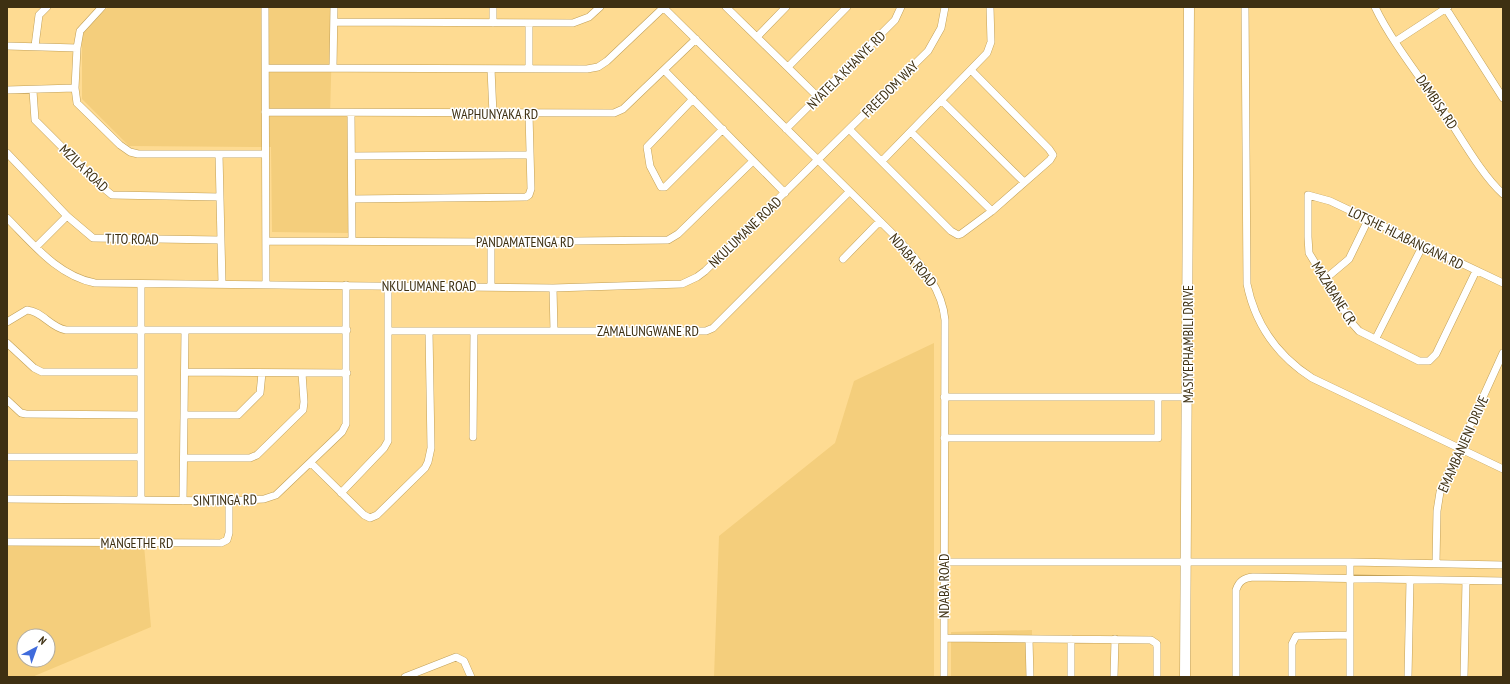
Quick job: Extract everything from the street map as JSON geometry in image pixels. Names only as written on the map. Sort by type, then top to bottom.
[{"type":"main road","name":"MASIYEPHAMBILI DRIVE","points":[[1185,677],[1188,9]]},
{"type":"street","points":[[35,46],[39,15],[47,7]]},
{"type":"street","points":[[102,7],[80,31],[77,48],[75,88],[77,103],[120,145],[130,152],[265,154]]},
{"type":"street","points":[[266,7],[266,284]]},
{"type":"street","points":[[333,67],[334,7]]},
{"type":"street","points":[[493,7],[493,23]]},
{"type":"street","points":[[334,22],[529,24],[579,22],[589,17],[600,7]]},
{"type":"street","points":[[266,68],[333,67],[587,69],[598,67],[607,61],[664,7]]},
{"type":"street","name":"NDABA ROAD","points":[[664,7],[880,222],[919,263],[938,291],[942,301],[945,320],[944,677]]},
{"type":"street","points":[[727,7],[818,97]]},
{"type":"street","points":[[757,37],[786,7]]},
{"type":"street","points":[[788,67],[847,7]]},
{"type":"street","name":"NYATELA KHANYE RD","points":[[786,129],[895,20],[900,7]]},
{"type":"street","name":"FREEDOM WAY","points":[[818,160],[928,51],[941,28],[945,7]]},
{"type":"street","points":[[882,161],[972,71],[987,53],[990,46],[990,7]]},
{"type":"street","points":[[1245,7],[1247,284],[1259,322],[1271,340],[1294,364],[1312,378],[1503,469]]},
{"type":"street","name":"DAMBISA RD","points":[[1376,7],[1396,41],[1490,181],[1503,194]]},
{"type":"street","points":[[1396,41],[1446,7],[1503,98]]},
{"type":"street","points":[[529,24],[529,69]]},
{"type":"street","name":"WAPHUNYAKA RD","points":[[265,112],[529,114],[618,112],[623,109],[696,39]]},
{"type":"street","points":[[7,46],[77,48]]},
{"type":"street","points":[[491,69],[493,114]]},
{"type":"street","points":[[664,70],[785,193]]},
{"type":"street","points":[[849,129],[955,234],[958,235],[992,211],[1052,158],[1052,152],[972,71]]},
{"type":"street","points":[[7,90],[33,91],[75,88]]},
{"type":"street","name":"MZILA ROAD","points":[[33,91],[35,120],[101,186],[112,195],[220,197]]},
{"type":"street","points":[[693,99],[647,147],[650,166],[661,187],[666,187],[723,129]]},
{"type":"street","points":[[942,101],[1024,182]]},
{"type":"street","points":[[351,113],[352,241]]},
{"type":"street","points":[[352,199],[522,198],[529,195],[531,189],[529,114]]},
{"type":"street","points":[[911,132],[992,211]]},
{"type":"street","name":"TITO ROAD","points":[[7,153],[67,216],[88,235],[99,239],[220,240]]},
{"type":"street","points":[[220,154],[220,240],[222,284]]},
{"type":"street","points":[[352,156],[530,155]]},
{"type":"street","name":"NKULUMANE ROAD","points":[[10,221],[62,270],[77,278],[95,283],[141,285],[266,284],[553,288],[673,286],[690,281],[705,271],[818,160]]},
{"type":"street","name":"PANDAMATENGA RD","points":[[266,241],[491,242],[668,240],[678,234],[753,161]]},
{"type":"street","name":"ZAMALUNGWANE RD","points":[[389,331],[710,330],[849,192]]},
{"type":"street","name":"LOTSHE HLABANGANA RD","points":[[1308,195],[1330,200],[1368,220],[1503,283]]},
{"type":"street","name":"MAZABANE CR","points":[[1308,195],[1309,253],[1324,280],[1355,327],[1420,361],[1429,361],[1433,358],[1476,271]]},
{"type":"street","points":[[36,247],[67,216]]},
{"type":"street","points":[[1324,280],[1349,259],[1368,220]]},
{"type":"street","points":[[7,229],[10,221]]},
{"type":"street","points":[[843,259],[880,222]]},
{"type":"street","points":[[491,242],[491,286]]},
{"type":"street","points":[[1376,338],[1423,245]]},
{"type":"street","points":[[141,285],[141,500]]},
{"type":"street","points":[[341,492],[388,442],[388,285]]},
{"type":"street","name":"SINTINGA RD","points":[[7,500],[229,501],[271,497],[311,463],[345,428],[347,420],[346,286]]},
{"type":"street","points":[[553,288],[554,331]]},
{"type":"street","points":[[7,322],[27,310],[34,312],[61,329],[347,330]]},
{"type":"street","points":[[183,501],[185,330]]},
{"type":"street","points":[[311,463],[364,515],[374,517],[427,465],[430,458],[431,438],[430,331]]},
{"type":"street","points":[[474,331],[474,437]]},
{"type":"street","points":[[7,343],[34,368],[42,372],[140,372]]},
{"type":"street","name":"EMAMBANJENI DRIVE","points":[[1436,563],[1439,497],[1503,353]]},
{"type":"street","points":[[185,372],[347,373]]},
{"type":"street","points":[[185,415],[238,415],[260,393],[262,373]]},
{"type":"street","points":[[184,458],[250,458],[257,455],[303,410],[304,402],[302,373]]},
{"type":"street","points":[[944,397],[1187,397]]},
{"type":"street","points":[[944,438],[1158,438],[1158,397]]},
{"type":"street","points":[[7,400],[21,413],[26,414],[140,415]]},
{"type":"street","points":[[7,457],[140,457]]},
{"type":"street","name":"MANGETHE RD","points":[[7,542],[221,543],[227,540],[230,533],[229,501]]},
{"type":"street","points":[[945,562],[1350,562],[1503,565]]},
{"type":"street","points":[[1350,562],[1350,677]]},
{"type":"street","points":[[1236,677],[1236,590],[1240,581],[1253,577],[1503,581]]},
{"type":"street","points":[[1408,677],[1410,580]]},
{"type":"street","points":[[1464,677],[1466,580]]},
{"type":"street","points":[[1292,677],[1292,644],[1296,636],[1350,635]]},
{"type":"street","points":[[944,638],[1151,640],[1157,644],[1156,677]]},
{"type":"street","points":[[1028,639],[1030,677]]},
{"type":"street","points":[[1071,639],[1071,677]]},
{"type":"street","points":[[1114,677],[1115,639]]},
{"type":"street","points":[[405,677],[456,657],[464,661],[471,677]]},
{"type":"shaded area","points":[[108,7],[333,7],[330,115],[347,116],[348,233],[272,232],[271,147],[129,146],[82,99],[82,33]]},
{"type":"shaded area","points":[[934,343],[934,677],[714,677],[719,536],[835,443],[854,381]]},
{"type":"shaded area","points":[[7,543],[144,545],[151,627],[56,667],[56,628],[16,628],[16,668],[53,668],[32,677],[7,677]]},
{"type":"shaded area","points":[[1032,630],[1032,677],[951,677],[951,632]]}]
